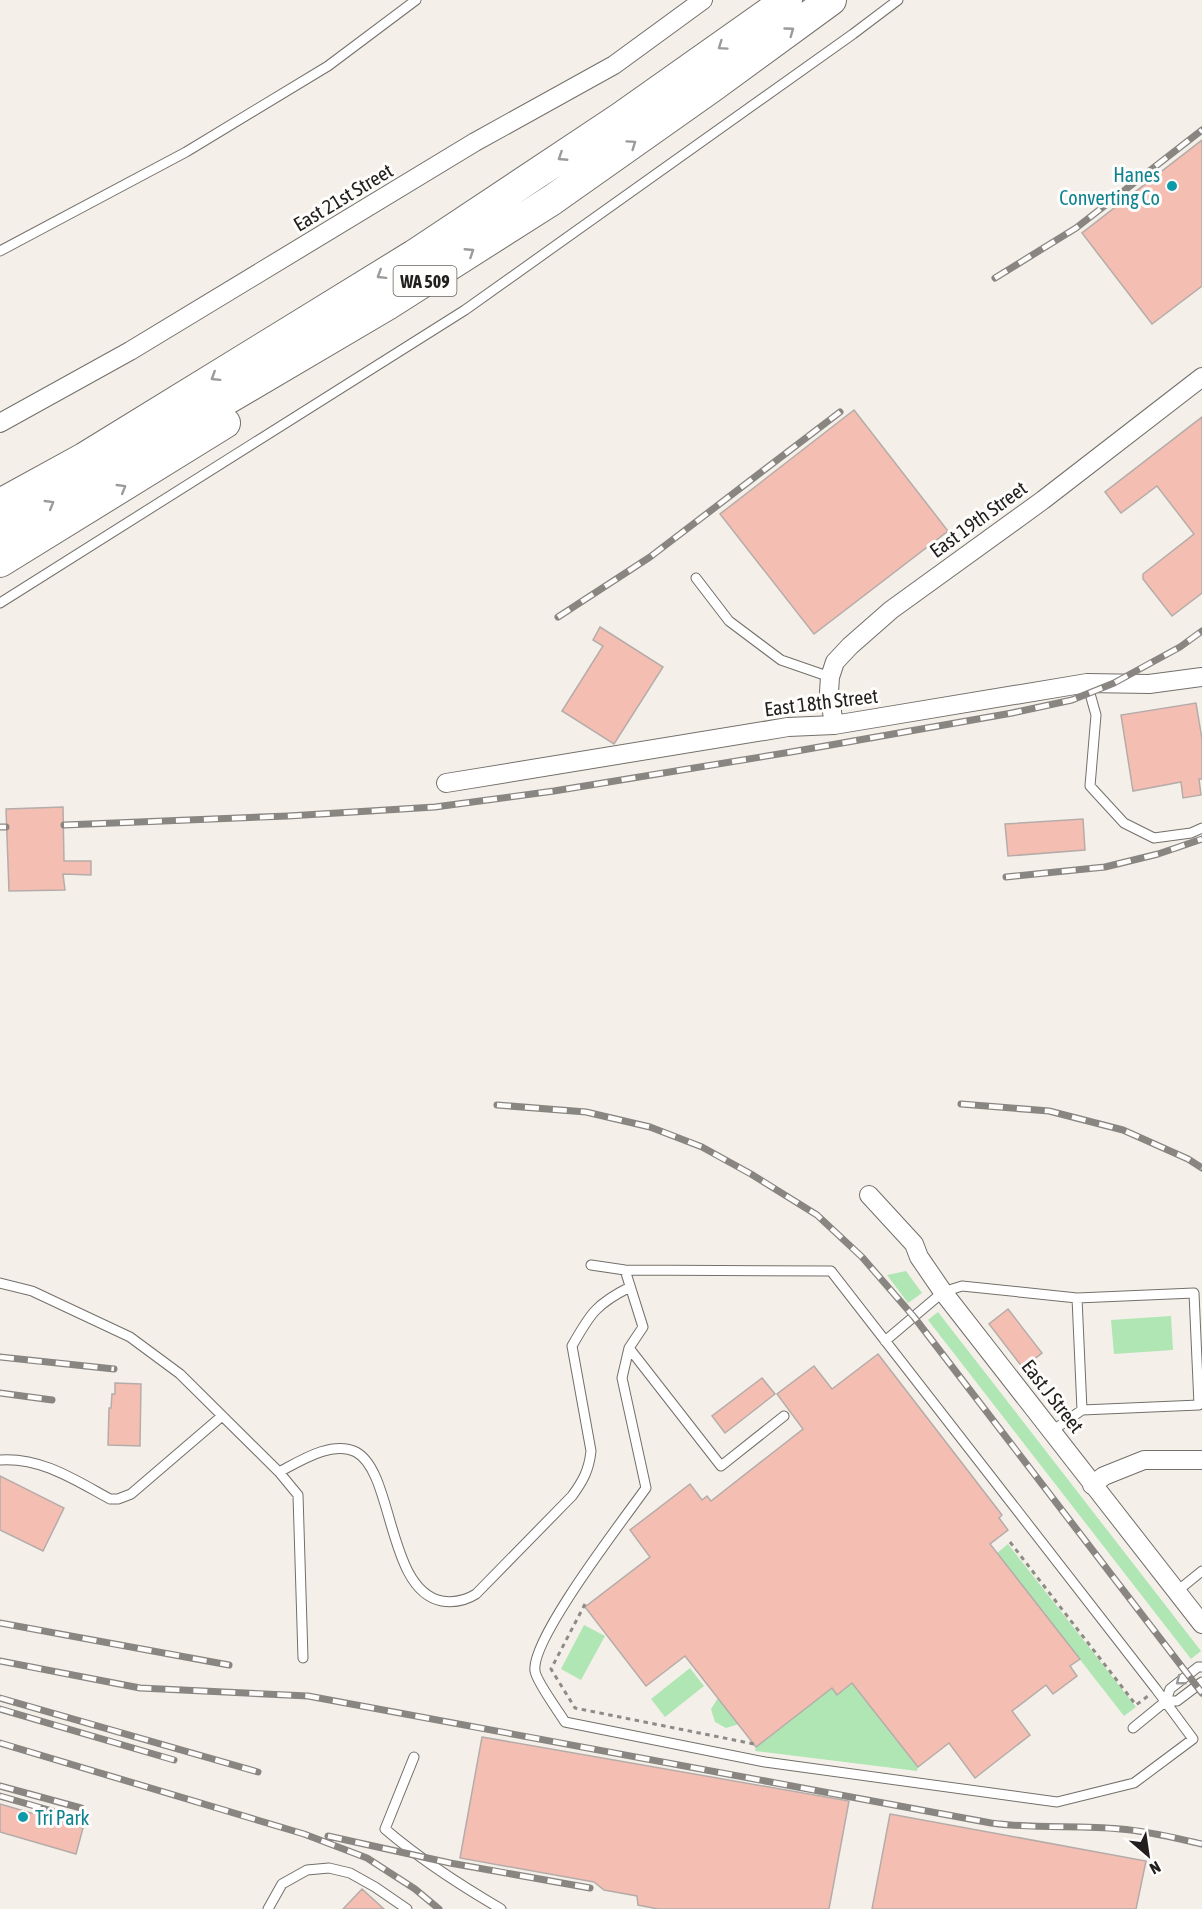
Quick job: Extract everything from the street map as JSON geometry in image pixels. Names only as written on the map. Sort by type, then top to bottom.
[{"type":"highway","name":"WA 509","points":[[0,504],[84,458],[414,255],[620,118],[787,0]]},
{"type":"highway","name":"WA 509","points":[[0,534],[387,305],[552,200],[831,0]]},
{"type":"highway","points":[[0,562],[214,430],[311,363],[387,305]]},
{"type":"street","name":"East 21st Street","points":[[0,423],[130,351],[475,142],[614,64],[703,0]]},
{"type":"street","name":"East 19th Street","points":[[830,677],[835,662],[891,610],[1043,500],[1202,377]]},
{"type":"street","points":[[830,677],[834,725]]},
{"type":"street","name":"East 18th Street","points":[[446,783],[788,728],[834,725],[1087,683],[1149,684],[1202,677]]},
{"type":"street","name":"East J Street","points":[[869,1195],[914,1244],[919,1257],[943,1292],[1202,1624]]},
{"type":"street","points":[[1092,1485],[1104,1476],[1144,1460],[1202,1460]]},
{"type":"lane","points":[[0,251],[196,146],[328,66],[416,0]]},
{"type":"lane","points":[[0,603],[465,310],[898,0]]},
{"type":"lane","points":[[696,578],[729,621],[781,660],[830,677]]},
{"type":"lane","points":[[1087,683],[1096,715],[1090,786],[1124,823],[1155,837],[1191,833],[1202,828]]},
{"type":"lane","points":[[591,1265],[625,1270],[831,1271],[1166,1701],[1193,1739],[1134,1783],[1057,1802],[765,1762],[566,1722],[534,1673],[536,1656],[560,1609],[646,1488],[622,1378],[629,1347],[644,1328],[625,1270]]},
{"type":"lane","points":[[0,1283],[32,1292],[130,1337],[180,1374],[279,1472],[298,1495],[303,1658]]},
{"type":"lane","points":[[885,1341],[943,1292],[962,1286],[1077,1298],[1194,1293],[1199,1405],[1082,1410],[1052,1431]]},
{"type":"lane","points":[[279,1472],[315,1454],[331,1450],[355,1452],[363,1458],[375,1477],[397,1548],[418,1586],[436,1600],[448,1602],[468,1599],[476,1594],[572,1496],[584,1480],[591,1451],[572,1346],[589,1315],[598,1305],[630,1287]]},
{"type":"lane","points":[[1077,1298],[1082,1410]]},
{"type":"lane","points":[[629,1347],[721,1466],[784,1416]]},
{"type":"lane","points":[[0,1460],[17,1459],[45,1467],[60,1472],[110,1499],[118,1499],[131,1494],[222,1416]]},
{"type":"lane","points":[[1176,1592],[1202,1571]]},
{"type":"lane","points":[[1133,1728],[1166,1701],[1170,1689],[1198,1667],[1202,1667]]},
{"type":"lane","points":[[1166,1701],[1177,1701],[1202,1682]]},
{"type":"lane","points":[[414,1757],[385,1829],[460,1885],[501,1909]]},
{"type":"lane","points":[[268,1909],[282,1884],[307,1870],[329,1868],[350,1872],[407,1909]]},
{"type":"path","points":[[1010,1542],[1136,1705],[1149,1695]]},
{"type":"path","points":[[585,1604],[551,1669],[575,1708],[754,1744]]},
{"type":"green space","points":[[906,1271],[922,1293],[908,1303],[887,1275]]},
{"type":"green space","points":[[938,1312],[1201,1651],[1191,1659],[928,1320]]},
{"type":"green space","points":[[1171,1316],[1173,1350],[1114,1354],[1111,1320]]},
{"type":"green space","points":[[1008,1544],[1136,1707],[1124,1716],[997,1553]]},
{"type":"green space","points":[[584,1625],[605,1636],[581,1680],[561,1669]]},
{"type":"green space","points":[[690,1668],[704,1686],[665,1717],[651,1699]]},
{"type":"green space","points":[[852,1683],[918,1767],[917,1771],[755,1751],[756,1747],[832,1688],[837,1694]]},
{"type":"green space","points":[[718,1698],[739,1724],[726,1728],[715,1722],[711,1709]]},
{"type":"building","name":"Hanes Converting Co","points":[[1202,140],[1202,286],[1152,324],[1082,233]]},
{"type":"building","points":[[854,410],[948,531],[814,634],[720,514]]},
{"type":"building","points":[[1202,417],[1202,593],[1172,616],[1143,579],[1143,574],[1194,534],[1157,486],[1121,513],[1105,492]]},
{"type":"building","points":[[600,627],[663,667],[614,744],[562,711],[603,646],[593,640]]},
{"type":"building","points":[[1196,703],[1202,739],[1202,779],[1199,779],[1201,795],[1183,798],[1181,782],[1133,791],[1121,715]]},
{"type":"building","points":[[63,807],[64,861],[91,861],[91,875],[63,874],[65,890],[9,891],[6,809]]},
{"type":"building","points":[[1083,819],[1085,850],[1008,856],[1005,824]]},
{"type":"building","points":[[1008,1309],[1042,1353],[1023,1368],[989,1324]]},
{"type":"building","points":[[878,1354],[1002,1515],[999,1518],[1008,1530],[990,1544],[1080,1659],[1070,1666],[1077,1676],[1053,1694],[1046,1685],[1012,1711],[1030,1735],[975,1778],[949,1743],[918,1767],[852,1683],[837,1695],[832,1688],[756,1747],[685,1656],[646,1686],[585,1607],[650,1557],[630,1530],[690,1484],[702,1500],[707,1496],[711,1501],[803,1429],[777,1394],[814,1366],[832,1389]]},
{"type":"building","points":[[762,1378],[775,1394],[725,1433],[712,1416]]},
{"type":"building","points":[[115,1383],[141,1384],[140,1446],[108,1445],[109,1408],[111,1408],[112,1394],[115,1394]]},
{"type":"building","points":[[0,1476],[64,1508],[43,1551],[0,1530]]},
{"type":"building","points":[[482,1737],[849,1801],[829,1909],[658,1909],[638,1905],[637,1896],[604,1890],[594,1882],[460,1858]]},
{"type":"building","name":"Tri Park","points":[[0,1804],[83,1828],[76,1854],[0,1832]]},
{"type":"building","points":[[890,1814],[1146,1861],[1136,1909],[872,1909]]},
{"type":"building","points":[[362,1889],[384,1909],[343,1909]]},
{"type":"railway","points":[[995,278],[1076,228],[1202,130]]},
{"type":"railway","points":[[558,617],[650,557],[840,412]]},
{"type":"railway","points":[[64,825],[288,816],[435,807],[554,791],[791,752],[1012,713],[1072,700],[1114,683],[1180,647],[1202,631]]},
{"type":"railway","points":[[0,827],[6,827]]},
{"type":"railway","points":[[1006,877],[1105,867],[1158,854],[1202,839]]},
{"type":"railway","points":[[961,1104],[1049,1111],[1123,1130],[1188,1159],[1202,1168]]},
{"type":"railway","points":[[497,1105],[586,1112],[650,1127],[702,1147],[817,1215],[862,1257],[914,1317],[1202,1693]]},
{"type":"railway","points":[[0,1357],[114,1369]]},
{"type":"railway","points":[[0,1393],[52,1400]]},
{"type":"railway","points":[[0,1623],[229,1665]]},
{"type":"railway","points":[[0,1661],[140,1688],[308,1696],[991,1823],[1130,1830],[1202,1844]]},
{"type":"railway","points":[[0,1698],[258,1772]]},
{"type":"railway","points":[[0,1709],[174,1760]]},
{"type":"railway","points":[[0,1743],[304,1834],[367,1858],[415,1889],[439,1909]]},
{"type":"railway","points":[[0,1786],[81,1808]]},
{"type":"railway","points":[[0,1796],[80,1819]]},
{"type":"railway","points":[[328,1836],[450,1863],[590,1888]]},
{"type":"place","name":"Hanes Converting Co","points":[[1172,186]]},
{"type":"place","name":"Tri Park","points":[[23,1817]]}]
